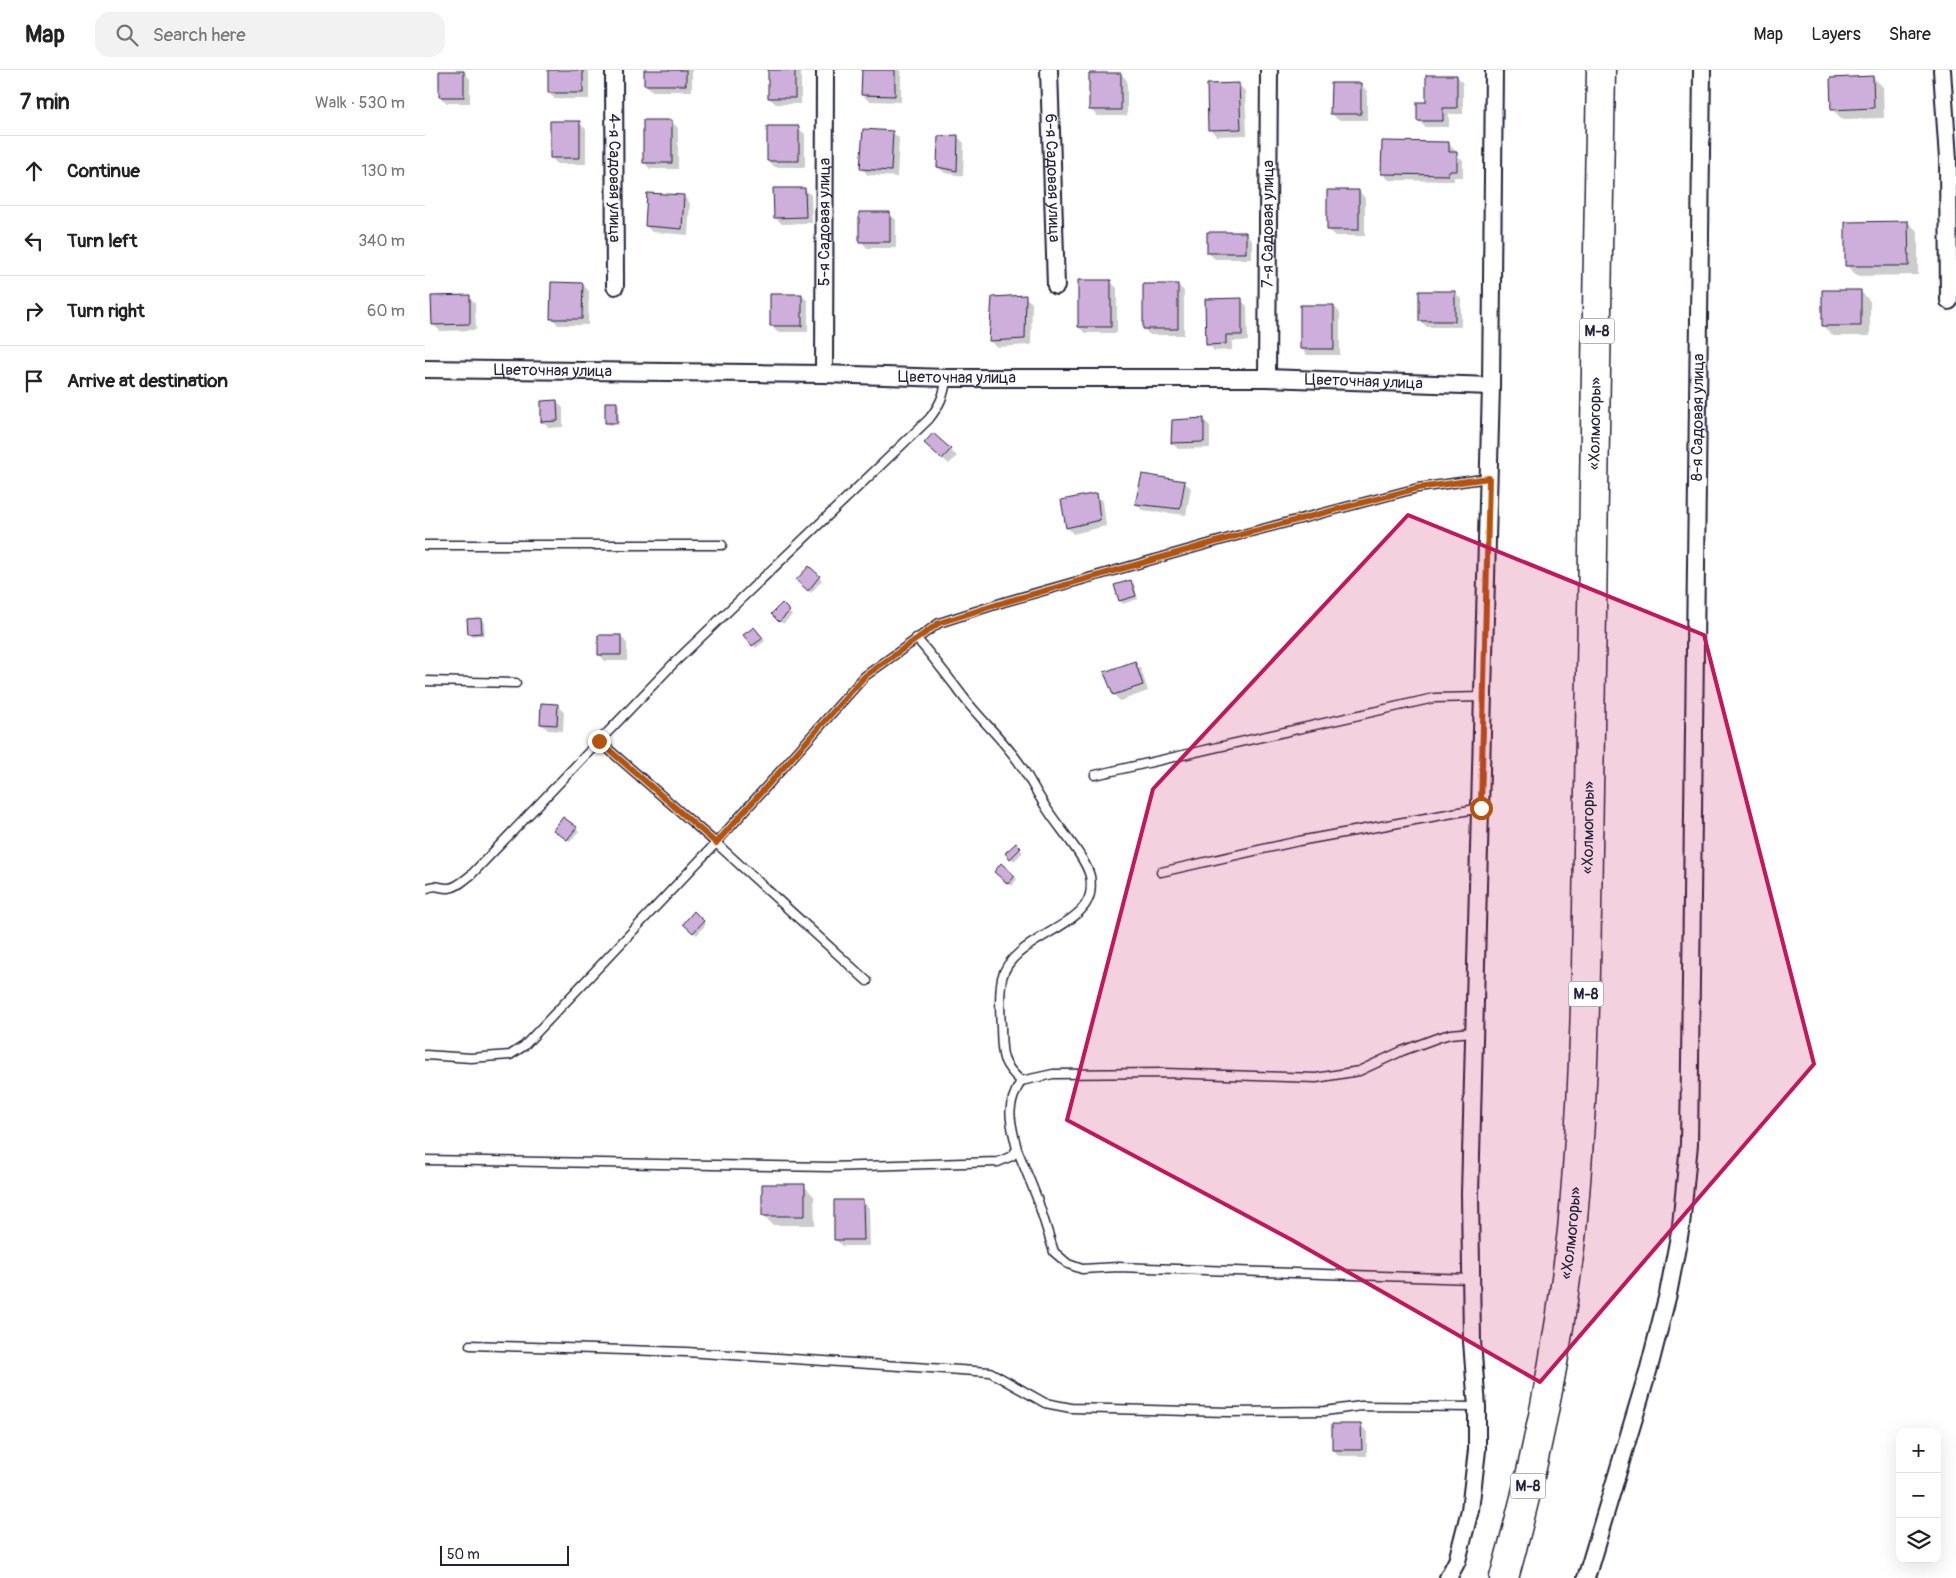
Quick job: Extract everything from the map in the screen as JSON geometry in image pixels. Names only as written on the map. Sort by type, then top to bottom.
[{"type":"highway","name":"«Холмогоры»","points":[[1504,1578],[1523,1510],[1551,1373],[1571,1231],[1579,1144],[1586,979],[1601,70]]},
{"type":"street","name":"4-я Садовая улица","points":[[614,70],[615,286]]},
{"type":"street","name":"5-я Садовая улица","points":[[824,374],[825,70]]},
{"type":"street","name":"6-я Садовая улица","points":[[1049,70],[1056,286]]},
{"type":"street","name":"7-я Садовая улица","points":[[1267,378],[1269,70]]},
{"type":"street","points":[[1448,1578],[1457,1561],[1470,1510],[1476,1458],[1477,1407],[1472,1341],[1471,1279],[1473,1032],[1478,943],[1489,478],[1494,70]]},
{"type":"street","name":"8-я Садовая улица","points":[[1586,1578],[1649,1368],[1668,1294],[1681,1226],[1689,1144],[1702,70]]},
{"type":"street","points":[[1942,70],[1952,159],[1949,301]]},
{"type":"street","name":"Цветочная улица","points":[[425,369],[824,374],[946,378],[1267,378],[1491,386]]},
{"type":"lane","points":[[425,889],[438,885],[448,888],[459,884],[471,875],[674,663],[929,419],[939,407],[945,390],[946,378]]},
{"type":"lane","points":[[425,1055],[471,1058],[510,1055],[524,1046],[716,843],[865,676],[939,623],[1247,533],[1418,488],[1489,478]]},
{"type":"lane","points":[[425,545],[722,545]]},
{"type":"lane","points":[[916,638],[936,660],[1020,765],[1049,812],[1081,858],[1090,876],[1090,893],[1086,906],[1069,920],[1037,939],[1010,963],[1002,977],[1000,1015],[1003,1057],[1008,1070],[1021,1081]]},
{"type":"lane","points":[[425,682],[515,683]]},
{"type":"lane","points":[[1095,775],[1435,698],[1483,697]]},
{"type":"lane","points":[[599,741],[716,843],[867,981]]},
{"type":"lane","points":[[1161,872],[1299,841],[1481,808]]},
{"type":"lane","points":[[1471,1279],[1117,1267],[1082,1269],[1068,1264],[1054,1252],[1037,1198],[1017,1149],[1010,1118],[1012,1097],[1021,1081],[1053,1074],[1164,1073],[1316,1078],[1359,1071],[1402,1051],[1437,1038],[1450,1034],[1473,1032]]},
{"type":"lane","points":[[425,1160],[829,1167],[998,1162],[1012,1156],[1017,1149]]},
{"type":"lane","points":[[470,1345],[686,1352],[990,1372],[1045,1403],[1071,1408],[1228,1412],[1325,1411],[1361,1406],[1477,1407]]},
{"type":"highlighted area","points":[[1408,515],[1704,635],[1814,1064],[1540,1382],[1292,1240],[1067,1120],[1153,789]]},
{"type":"building","points":[[548,70],[583,70],[583,93],[548,93]]},
{"type":"building","points":[[644,70],[686,70],[686,85],[644,85]]},
{"type":"building","points":[[768,70],[795,70],[795,98],[768,98]]},
{"type":"building","points":[[862,70],[895,70],[895,96],[861,95]]},
{"type":"building","points":[[439,71],[464,71],[464,97],[439,97]]},
{"type":"building","points":[[1089,73],[1121,73],[1121,110],[1089,110]]},
{"type":"building","points":[[1426,75],[1457,75],[1457,108],[1443,108],[1443,121],[1417,121],[1417,102],[1426,102]]},
{"type":"building","points":[[1873,76],[1874,108],[1831,110],[1830,78]]},
{"type":"building","points":[[1239,83],[1241,129],[1208,130],[1207,84]]},
{"type":"building","points":[[1331,83],[1361,83],[1361,114],[1330,114]]},
{"type":"building","points":[[643,120],[672,120],[672,163],[643,163]]},
{"type":"building","points":[[550,121],[580,121],[580,158],[550,158]]},
{"type":"building","points":[[767,126],[799,126],[799,161],[767,161]]},
{"type":"building","points":[[863,129],[893,131],[891,171],[860,169]]},
{"type":"building","points":[[958,135],[957,171],[937,167],[938,136]]},
{"type":"building","points":[[1382,141],[1449,142],[1449,152],[1457,152],[1457,171],[1448,171],[1448,175],[1381,174]]},
{"type":"building","points":[[773,188],[805,188],[806,217],[774,218]]},
{"type":"building","points":[[1327,190],[1359,190],[1359,230],[1327,230]]},
{"type":"building","points":[[647,193],[684,195],[682,229],[645,226]]},
{"type":"building","points":[[859,212],[890,212],[890,242],[859,242]]},
{"type":"building","points":[[1908,221],[1909,266],[1845,266],[1845,222]]},
{"type":"building","points":[[1207,232],[1246,232],[1246,253],[1207,253]]},
{"type":"building","points":[[1078,280],[1111,280],[1111,327],[1078,327]]},
{"type":"building","points":[[551,282],[583,283],[582,319],[550,319]]},
{"type":"building","points":[[1143,284],[1178,284],[1178,329],[1143,329]]},
{"type":"building","points":[[1822,290],[1861,290],[1861,326],[1822,326]]},
{"type":"building","points":[[1419,291],[1455,291],[1455,321],[1419,321]]},
{"type":"building","points":[[770,294],[802,294],[802,326],[770,326]]},
{"type":"building","points":[[470,295],[470,324],[432,325],[431,296]]},
{"type":"building","points":[[1026,295],[1025,339],[989,341],[992,297]]},
{"type":"building","points":[[1242,298],[1242,335],[1226,335],[1226,344],[1206,345],[1205,299]]},
{"type":"building","points":[[1300,305],[1334,305],[1334,349],[1300,349]]},
{"type":"building","points":[[557,400],[558,421],[541,422],[541,401]]},
{"type":"building","points":[[605,402],[617,402],[617,423],[605,423]]},
{"type":"building","points":[[1204,418],[1204,442],[1171,443],[1172,420]]},
{"type":"building","points":[[933,433],[951,449],[942,459],[924,443]]},
{"type":"building","points":[[1142,474],[1185,481],[1180,509],[1135,504]]},
{"type":"building","points":[[1097,493],[1100,520],[1066,528],[1061,500]]},
{"type":"building","points":[[809,566],[820,576],[808,591],[796,580]]},
{"type":"building","points":[[1131,580],[1136,596],[1119,601],[1114,585]]},
{"type":"building","points":[[782,603],[790,611],[779,622],[771,614]]},
{"type":"building","points":[[481,618],[482,633],[468,634],[467,619]]},
{"type":"building","points":[[754,627],[763,638],[752,646],[743,635]]},
{"type":"building","points":[[598,635],[621,635],[621,655],[598,655]]},
{"type":"building","points":[[1135,661],[1143,685],[1113,695],[1104,672]]},
{"type":"building","points":[[541,703],[558,704],[557,725],[540,724]]},
{"type":"building","points":[[563,817],[577,827],[567,840],[553,830]]},
{"type":"building","points":[[1016,843],[1021,848],[1010,859],[1005,853]]},
{"type":"building","points":[[1001,863],[1015,876],[1008,884],[994,872]]},
{"type":"building","points":[[694,911],[704,921],[693,933],[683,924]]},
{"type":"building","points":[[762,1184],[805,1184],[805,1216],[762,1216]]},
{"type":"building","points":[[834,1200],[863,1200],[864,1240],[834,1240]]},
{"type":"building","points":[[1332,1424],[1361,1424],[1362,1450],[1332,1450]]},
{"type":"route","points":[[599,741],[716,843],[865,676],[939,623],[1005,602],[1247,533],[1418,488],[1489,478],[1481,808]]}]
